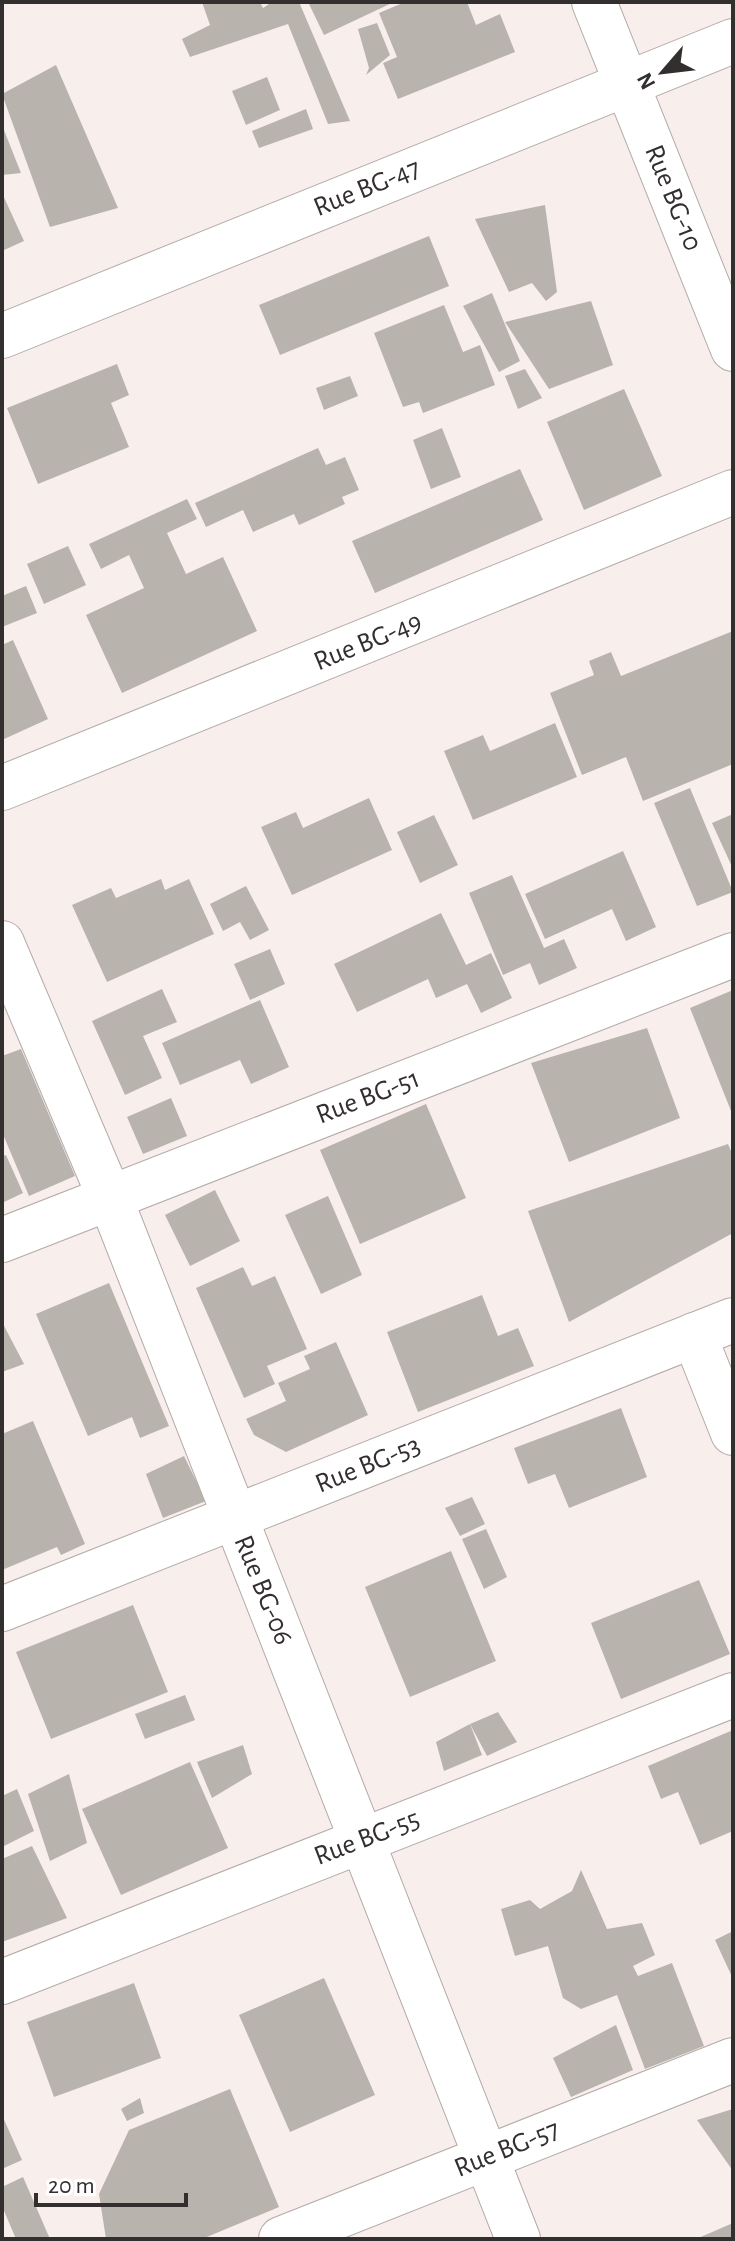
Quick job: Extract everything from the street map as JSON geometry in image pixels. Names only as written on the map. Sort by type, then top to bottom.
[{"type":"street","name":"Rue BG-10","points":[[594,2],[733,349]]},
{"type":"street","name":"Rue BG-47","points":[[2,336],[733,41]]},
{"type":"street","name":"Rue BG-49","points":[[2,788],[733,492]]},
{"type":"street","name":"Rue BG-06","points":[[2,943],[110,1198],[518,2239]]},
{"type":"street","name":"Rue BG-51","points":[[2,1240],[733,955]]},
{"type":"street","name":"Rue BG-53","points":[[2,1609],[714,1328]]},
{"type":"street","points":[[714,1328],[733,1433]]},
{"type":"street","name":"Rue BG-55","points":[[2,1982],[733,1695]]},
{"type":"street","name":"Rue BG-57","points":[[281,2239],[733,2060]]},
{"type":"building","points":[[202,2],[260,2],[263,8],[272,2],[299,2],[350,121],[328,124],[288,24],[190,57],[182,39],[210,25]]},
{"type":"building","points":[[308,2],[394,2],[324,35]]},
{"type":"building","points":[[405,2],[467,2],[476,25],[500,14],[515,52],[398,99],[383,63],[397,57],[379,13]]},
{"type":"building","points":[[377,23],[390,55],[366,75],[369,68],[358,29]]},
{"type":"building","points":[[56,65],[118,208],[50,227],[2,94]]},
{"type":"building","points":[[267,77],[280,110],[246,125],[232,91]]},
{"type":"building","points":[[306,109],[313,129],[259,148],[252,131]]},
{"type":"building","points":[[2,125],[21,173],[2,175]]},
{"type":"building","points":[[2,193],[24,241],[2,251]]},
{"type":"building","points":[[545,205],[557,292],[546,301],[532,283],[509,292],[475,219]]},
{"type":"building","points":[[429,236],[449,286],[280,355],[259,305]]},
{"type":"building","points":[[492,293],[520,361],[499,372],[463,306]]},
{"type":"building","points":[[591,301],[613,365],[549,389],[505,322]]},
{"type":"building","points":[[444,305],[463,352],[480,345],[495,385],[423,413],[419,402],[403,407],[374,333]]},
{"type":"building","points":[[117,364],[129,395],[111,403],[129,447],[38,484],[7,408]]},
{"type":"building","points":[[525,369],[542,398],[518,409],[505,376]]},
{"type":"building","points":[[350,376],[358,396],[324,410],[316,388]]},
{"type":"building","points":[[624,389],[662,476],[584,510],[547,422]]},
{"type":"building","points":[[442,428],[461,477],[431,489],[413,440]]},
{"type":"building","points":[[318,448],[326,465],[345,457],[359,490],[342,497],[345,504],[299,525],[294,514],[253,532],[243,510],[206,527],[195,503]]},
{"type":"building","points":[[520,469],[543,520],[375,593],[352,541]]},
{"type":"building","points":[[187,499],[197,519],[167,533],[186,574],[223,557],[257,631],[122,693],[86,615],[144,588],[129,555],[101,569],[89,544]]},
{"type":"building","points":[[68,546],[86,585],[44,604],[27,564]]},
{"type":"building","points":[[26,586],[37,613],[2,627],[2,596]]},
{"type":"building","points":[[733,631],[733,764],[643,801],[626,757],[582,775],[550,693],[594,675],[589,661],[611,652],[621,676]]},
{"type":"building","points":[[13,640],[48,719],[2,740],[2,645]]},
{"type":"building","points":[[555,723],[577,777],[473,820],[444,751],[483,735],[490,751]]},
{"type":"building","points":[[690,788],[733,892],[697,906],[654,803]]},
{"type":"building","points":[[369,798],[392,850],[292,895],[261,827],[296,812],[303,828]]},
{"type":"building","points":[[733,814],[733,869],[712,823]]},
{"type":"building","points":[[434,815],[458,865],[420,883],[397,832]]},
{"type":"building","points":[[623,851],[656,927],[626,941],[612,909],[545,939],[525,894]]},
{"type":"building","points":[[512,875],[544,948],[564,939],[577,968],[539,985],[530,963],[503,975],[469,893]]},
{"type":"building","points":[[161,879],[165,890],[189,879],[214,934],[107,982],[72,905],[111,888],[116,898]]},
{"type":"building","points":[[246,886],[269,930],[250,940],[240,922],[223,931],[210,904]]},
{"type":"building","points":[[441,913],[466,965],[491,953],[512,998],[481,1013],[467,984],[436,998],[428,979],[357,1012],[334,964]]},
{"type":"building","points":[[270,949],[285,984],[250,1000],[234,964]]},
{"type":"building","points":[[162,989],[177,1022],[143,1036],[162,1078],[125,1095],[92,1021]]},
{"type":"building","points":[[733,990],[733,1116],[690,1008]]},
{"type":"building","points":[[260,1000],[289,1067],[251,1084],[240,1060],[180,1085],[162,1043]]},
{"type":"building","points":[[647,1028],[680,1118],[569,1162],[531,1063]]},
{"type":"building","points":[[21,1049],[75,1176],[29,1196],[2,1132],[2,1056]]},
{"type":"building","points":[[171,1098],[187,1136],[143,1154],[127,1117]]},
{"type":"building","points":[[426,1104],[466,1198],[360,1244],[320,1150]]},
{"type":"building","points":[[728,1144],[733,1156],[733,1233],[569,1322],[528,1211]]},
{"type":"building","points":[[6,1155],[23,1193],[2,1203],[2,1156]]},
{"type":"building","points":[[215,1190],[240,1241],[190,1266],[165,1215]]},
{"type":"building","points":[[328,1196],[362,1275],[321,1294],[285,1215]]},
{"type":"building","points":[[243,1267],[252,1286],[275,1276],[307,1349],[267,1366],[275,1384],[244,1398],[196,1288]]},
{"type":"building","points":[[109,1283],[169,1426],[140,1438],[132,1417],[88,1436],[36,1314]]},
{"type":"building","points":[[482,1295],[498,1336],[518,1328],[534,1366],[418,1412],[387,1332]]},
{"type":"building","points":[[2,1322],[24,1364],[2,1372]]},
{"type":"building","points":[[336,1342],[368,1415],[286,1452],[254,1435],[246,1419],[286,1401],[278,1383],[310,1369],[304,1356]]},
{"type":"building","points":[[621,1408],[647,1477],[569,1508],[555,1474],[528,1484],[514,1448]]},
{"type":"building","points":[[33,1421],[85,1544],[61,1555],[57,1547],[2,1570],[2,1434]]},
{"type":"building","points":[[184,1456],[206,1501],[163,1518],[146,1474]]},
{"type":"building","points":[[472,1497],[485,1524],[460,1536],[445,1508]]},
{"type":"building","points":[[486,1529],[507,1577],[484,1589],[462,1539]]},
{"type":"building","points":[[451,1551],[496,1661],[410,1697],[365,1587]]},
{"type":"building","points":[[699,1580],[730,1654],[621,1699],[591,1623]]},
{"type":"building","points":[[133,1605],[168,1692],[51,1739],[16,1652]]},
{"type":"building","points":[[185,1695],[195,1720],[145,1739],[135,1714]]},
{"type":"building","points":[[498,1712],[517,1742],[487,1756],[470,1724]]},
{"type":"building","points":[[470,1724],[482,1755],[444,1771],[436,1742]]},
{"type":"building","points":[[733,1730],[733,1831],[700,1845],[678,1792],[661,1799],[648,1766]]},
{"type":"building","points":[[243,1745],[252,1774],[212,1798],[197,1762]]},
{"type":"building","points":[[190,1762],[228,1848],[121,1895],[82,1809]]},
{"type":"building","points":[[69,1774],[87,1843],[50,1861],[28,1794]]},
{"type":"building","points":[[17,1789],[34,1831],[2,1847],[2,1796]]},
{"type":"building","points":[[32,1846],[67,1918],[2,1942],[2,1859]]},
{"type":"building","points":[[581,1870],[607,1929],[642,1923],[655,1955],[633,1966],[638,1976],[672,1963],[704,2046],[645,2069],[617,1995],[581,2009],[563,1998],[548,1946],[515,1956],[501,1909],[530,1900],[540,1909],[572,1891]]},
{"type":"building","points":[[733,1931],[733,1979],[715,1940]]},
{"type":"building","points":[[324,1978],[375,2095],[290,2132],[239,2015]]},
{"type":"building","points":[[134,1983],[161,2058],[54,2097],[27,2022]]},
{"type":"building","points":[[616,2025],[633,2070],[571,2097],[553,2058]]},
{"type":"building","points":[[230,2089],[279,2207],[202,2239],[106,2239],[99,2194],[129,2130]]},
{"type":"building","points":[[140,2098],[144,2113],[127,2121],[121,2109]]},
{"type":"building","points":[[733,2109],[733,2171],[697,2120]]},
{"type":"building","points":[[2,2115],[22,2160],[2,2169]]},
{"type":"building","points":[[23,2177],[50,2239],[16,2239],[2,2206],[2,2187]]},
{"type":"building","points":[[733,2223],[733,2239],[696,2239]]}]
